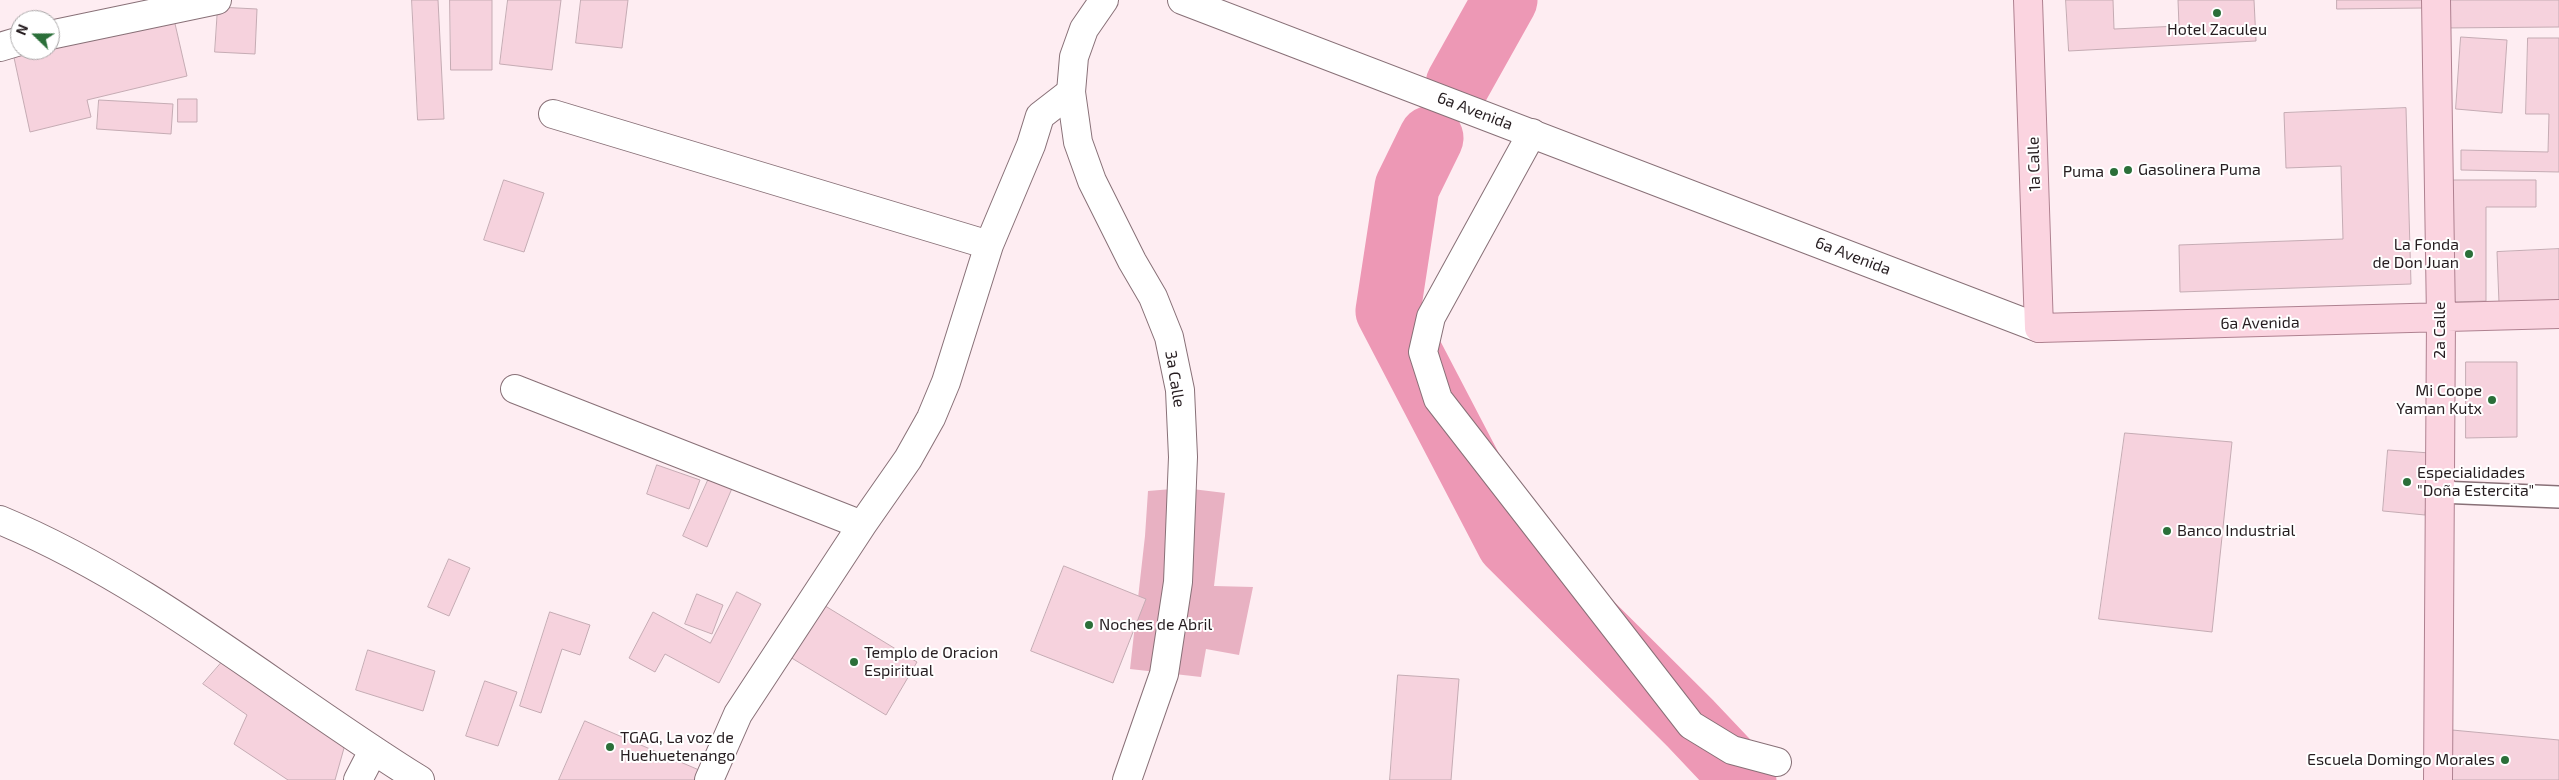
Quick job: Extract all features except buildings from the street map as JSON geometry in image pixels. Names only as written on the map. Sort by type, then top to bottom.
[{"type":"main road","name":"1a Calle","points":[[2028,0],[2040,328]]},
{"type":"main road","name":"2a Calle","points":[[2436,0],[2441,319],[2438,780]]},
{"type":"main road","name":"6a Avenida","points":[[2040,328],[2441,319],[2559,314]]},
{"type":"street","points":[[60,33],[218,0]]},
{"type":"street","name":"3a Calle","points":[[1104,0],[1084,29],[1074,57],[1071,92],[1078,142],[1092,181],[1132,261],[1153,297],[1168,337],[1180,390],[1183,458],[1178,582],[1164,674],[1127,780]]},
{"type":"street","name":"6a Avenida","points":[[1182,0],[2040,328]]},
{"type":"street","points":[[709,780],[738,714],[862,525],[908,460],[931,418],[946,382],[989,245],[1031,145],[1040,116],[1071,92]]},
{"type":"street","points":[[552,114],[989,245]]},
{"type":"street","points":[[1532,133],[1431,317],[1423,352],[1438,399],[1692,725],[1732,750],[1777,762]]},
{"type":"street","points":[[515,389],[862,525]]},
{"type":"street","points":[[0,520],[65,550],[162,608],[373,751],[420,780]]},
{"type":"street","points":[[358,780],[373,751]]},
{"type":"lane","points":[[2439,492],[2559,497]]},
{"type":"shaded area","points":[[1184,488],[1225,493],[1214,586],[1253,587],[1239,655],[1206,649],[1201,677],[1130,669],[1145,536],[1148,491]]},
{"type":"waterway","points":[[1458,84],[1505,0]]},
{"type":"waterway","points":[[1431,138],[1407,187],[1388,311],[1509,543],[1690,723],[1744,780]]},
{"type":"place","name":"Hotel Zaculeu","points":[[2217,13]]},
{"type":"place","name":"Gasolinera Puma","points":[[2128,170]]},
{"type":"place","name":"Puma","points":[[2114,172]]},
{"type":"place","name":"La Fonda de Don Juan","points":[[2469,254]]},
{"type":"place","name":"Mi Coope Yaman Kutx","points":[[2492,400]]},
{"type":"place","name":"Especialidades \"Doña Estercita\"","points":[[2407,482]]},
{"type":"place","name":"Banco Industrial","points":[[2167,531]]},
{"type":"place","name":"Noches de Abril","points":[[1089,625]]},
{"type":"place","name":"Templo de Oracion Espiritual","points":[[854,662]]},
{"type":"place","name":"TGAG, La voz de Huehuetenango","points":[[610,747]]},
{"type":"place","name":"Escuela Domingo Morales","points":[[2505,760]]}]
